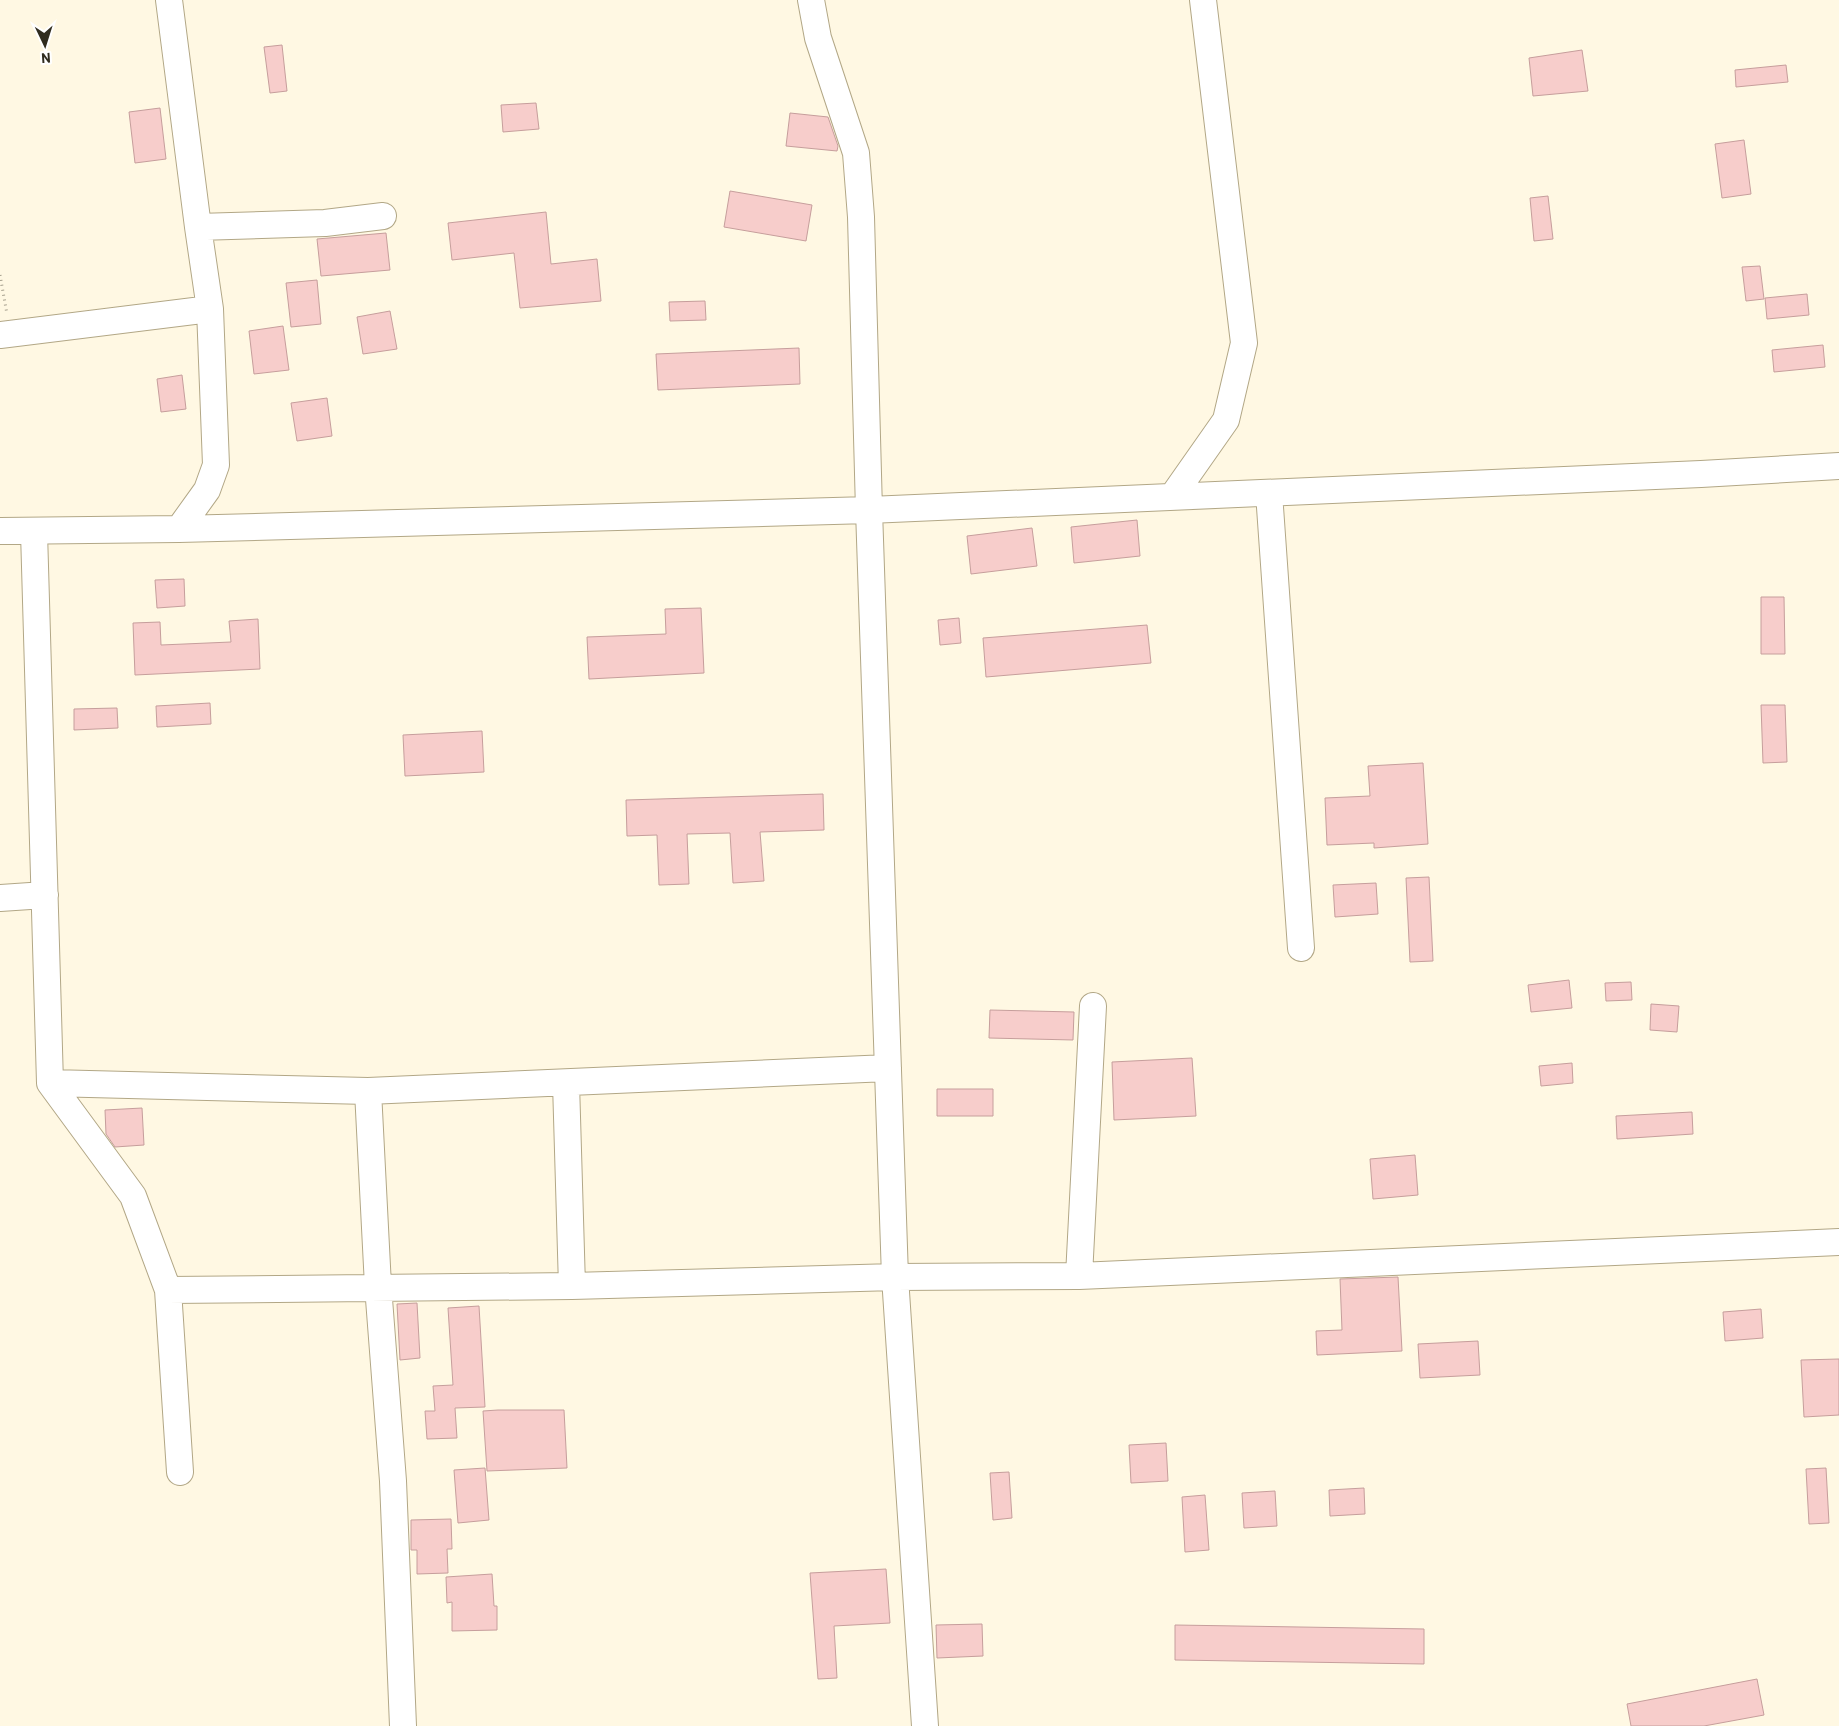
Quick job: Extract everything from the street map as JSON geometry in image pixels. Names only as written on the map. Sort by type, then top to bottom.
[{"type":"street","points":[[169,0],[210,308],[216,465],[207,490],[179,530]]},
{"type":"street","points":[[812,0],[818,38],[856,152],[861,217],[869,510],[896,1277],[925,1726]]},
{"type":"street","points":[[1172,497],[1226,420],[1244,343],[1203,0]]},
{"type":"street","points":[[198,227],[325,223],[382,216]]},
{"type":"street","points":[[5,334],[210,308]]},
{"type":"street","points":[[0,531],[179,530],[869,510],[1691,475],[1839,466]]},
{"type":"street","points":[[1269,493],[1301,948]]},
{"type":"street","points":[[34,532],[50,1083],[133,1196],[168,1290],[180,1472]]},
{"type":"street","points":[[0,898],[45,895]]},
{"type":"street","points":[[1078,1276],[1093,1006]]},
{"type":"street","points":[[50,1083],[368,1091],[888,1068]]},
{"type":"street","points":[[566,1083],[572,1286]]},
{"type":"street","points":[[368,1091],[378,1286],[393,1481],[403,1726]]},
{"type":"street","points":[[168,1290],[378,1286],[572,1286],[896,1277],[1078,1276],[1839,1242]]},
{"type":"path","points":[[0,275],[5,334]]},
{"type":"building","points":[[282,45],[287,91],[270,93],[264,47]]},
{"type":"building","points":[[1582,50],[1588,91],[1533,96],[1529,58]]},
{"type":"building","points":[[1786,65],[1788,82],[1736,87],[1735,70]]},
{"type":"building","points":[[536,103],[539,129],[503,132],[501,105]]},
{"type":"building","points":[[160,108],[166,159],[135,163],[129,112]]},
{"type":"building","points":[[790,113],[828,117],[838,146],[837,151],[786,146]]},
{"type":"building","points":[[1744,140],[1751,194],[1722,198],[1715,144]]},
{"type":"building","points":[[730,191],[812,205],[806,241],[724,227]]},
{"type":"building","points":[[1548,196],[1553,239],[1534,241],[1530,198]]},
{"type":"building","points":[[546,212],[551,264],[597,259],[601,301],[520,308],[514,253],[452,260],[448,223]]},
{"type":"building","points":[[386,233],[390,270],[321,276],[317,239]]},
{"type":"building","points":[[1760,266],[1764,299],[1746,301],[1742,267]]},
{"type":"building","points":[[317,280],[321,324],[291,327],[286,283]]},
{"type":"building","points":[[1807,294],[1809,315],[1767,319],[1765,298]]},
{"type":"building","points":[[705,301],[706,320],[670,321],[669,302]]},
{"type":"building","points":[[390,311],[397,349],[363,354],[357,317]]},
{"type":"building","points":[[283,326],[289,370],[254,374],[249,331]]},
{"type":"building","points":[[1823,345],[1825,367],[1774,372],[1772,350]]},
{"type":"building","points":[[799,348],[800,384],[658,390],[656,354]]},
{"type":"building","points":[[182,375],[186,409],[161,412],[157,379]]},
{"type":"building","points":[[327,398],[332,436],[297,441],[291,403]]},
{"type":"building","points":[[1137,520],[1140,556],[1074,563],[1071,527]]},
{"type":"building","points":[[1032,528],[1037,566],[971,574],[967,536]]},
{"type":"building","points":[[184,579],[185,606],[157,608],[155,580]]},
{"type":"building","points":[[1761,597],[1784,597],[1785,654],[1761,654]]},
{"type":"building","points":[[701,608],[704,673],[589,679],[587,637],[666,634],[665,609]]},
{"type":"building","points":[[959,618],[961,643],[940,645],[938,620]]},
{"type":"building","points":[[258,619],[260,669],[135,675],[133,623],[160,622],[161,645],[231,642],[229,621]]},
{"type":"building","points":[[1147,625],[1151,663],[986,677],[983,638]]},
{"type":"building","points":[[210,703],[211,724],[157,727],[156,706]]},
{"type":"building","points":[[1761,705],[1785,705],[1787,762],[1763,763]]},
{"type":"building","points":[[117,708],[118,728],[74,730],[74,709]]},
{"type":"building","points":[[482,731],[484,772],[405,776],[403,735]]},
{"type":"building","points":[[1423,763],[1428,844],[1374,848],[1374,843],[1327,845],[1325,798],[1370,796],[1368,766]]},
{"type":"building","points":[[823,794],[824,830],[760,832],[764,881],[733,883],[730,833],[687,834],[689,884],[659,885],[657,835],[627,836],[626,800]]},
{"type":"building","points":[[1429,877],[1433,961],[1410,962],[1406,878]]},
{"type":"building","points":[[1376,883],[1378,914],[1335,917],[1333,885]]},
{"type":"building","points":[[1569,980],[1572,1008],[1531,1012],[1528,985]]},
{"type":"building","points":[[1631,982],[1632,1000],[1606,1001],[1605,983]]},
{"type":"building","points":[[1651,1004],[1679,1006],[1677,1032],[1650,1030]]},
{"type":"building","points":[[990,1010],[1074,1012],[1073,1040],[989,1038]]},
{"type":"building","points":[[1192,1058],[1196,1116],[1114,1120],[1112,1062]]},
{"type":"building","points":[[1572,1063],[1573,1083],[1541,1086],[1539,1066]]},
{"type":"building","points":[[937,1089],[993,1089],[993,1116],[937,1116]]},
{"type":"building","points":[[142,1108],[144,1145],[115,1147],[106,1134],[105,1110]]},
{"type":"building","points":[[1692,1112],[1693,1134],[1617,1139],[1616,1116]]},
{"type":"building","points":[[1415,1155],[1418,1195],[1373,1199],[1370,1159]]},
{"type":"building","points":[[1398,1277],[1402,1351],[1317,1355],[1316,1331],[1342,1330],[1340,1279]]},
{"type":"building","points":[[417,1303],[420,1358],[400,1360],[397,1304]]},
{"type":"building","points":[[479,1306],[485,1407],[455,1408],[457,1438],[427,1439],[425,1411],[435,1411],[433,1386],[453,1385],[448,1308]]},
{"type":"building","points":[[1761,1309],[1763,1338],[1725,1341],[1723,1312]]},
{"type":"building","points":[[1478,1341],[1480,1375],[1420,1378],[1418,1344]]},
{"type":"building","points":[[1839,1359],[1839,1415],[1804,1417],[1801,1360]]},
{"type":"building","points":[[564,1410],[567,1468],[487,1471],[483,1411]]},
{"type":"building","points":[[1166,1443],[1168,1481],[1131,1483],[1129,1445]]},
{"type":"building","points":[[485,1468],[489,1520],[458,1523],[454,1470]]},
{"type":"building","points":[[1826,1468],[1829,1523],[1809,1524],[1806,1469]]},
{"type":"building","points":[[1009,1472],[1012,1518],[993,1520],[990,1473]]},
{"type":"building","points":[[1364,1488],[1365,1514],[1330,1516],[1329,1490]]},
{"type":"building","points":[[1275,1491],[1277,1526],[1244,1528],[1242,1493]]},
{"type":"building","points":[[1205,1495],[1209,1550],[1185,1552],[1182,1497]]},
{"type":"building","points":[[451,1519],[452,1549],[447,1549],[448,1573],[417,1574],[417,1550],[411,1550],[411,1520]]},
{"type":"building","points":[[886,1569],[890,1623],[834,1626],[837,1678],[818,1679],[810,1573]]},
{"type":"building","points":[[492,1574],[494,1606],[497,1606],[497,1630],[452,1631],[452,1602],[447,1603],[446,1577]]},
{"type":"building","points":[[982,1624],[983,1656],[937,1658],[936,1625]]},
{"type":"building","points":[[1175,1625],[1424,1629],[1424,1664],[1175,1660]]},
{"type":"building","points":[[1757,1679],[1764,1715],[1704,1726],[1631,1726],[1627,1704]]}]
